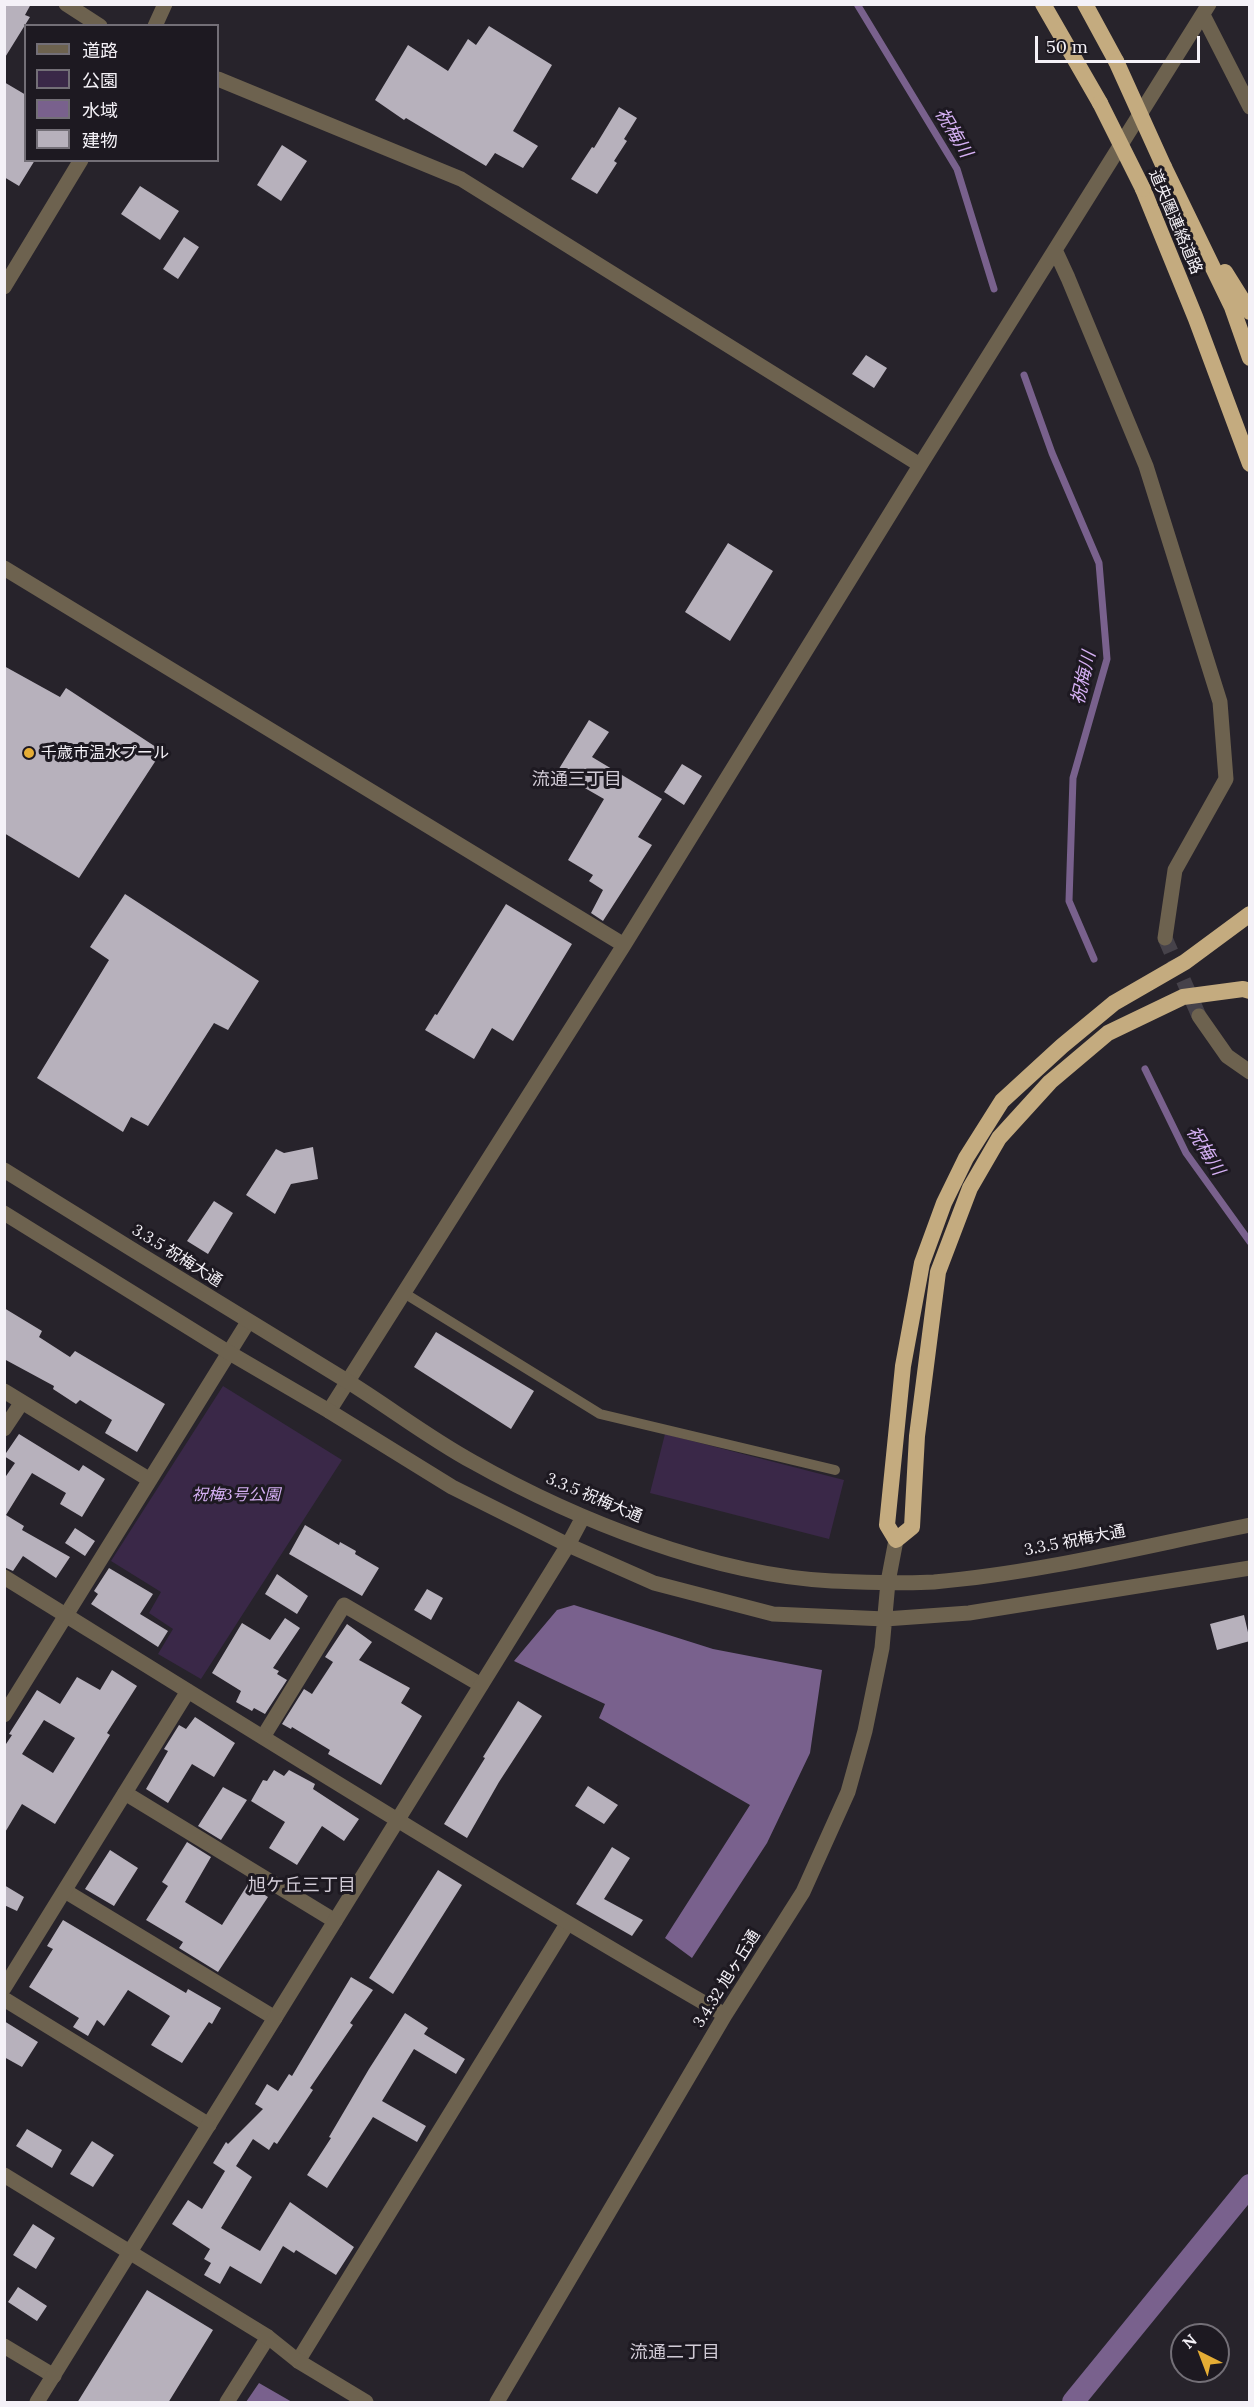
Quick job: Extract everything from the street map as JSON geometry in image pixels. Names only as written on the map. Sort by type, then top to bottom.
[{"type":"highway","name":"道央圏連絡道路","points":[[1043,4],[1100,103],[1143,189],[1196,320],[1250,464]]},
{"type":"highway","name":"道央圏連絡道路","points":[[1085,4],[1116,61],[1232,307],[1250,358]]},
{"type":"highway","points":[[1172,183],[1250,312]]},
{"type":"highway","points":[[1250,914],[1185,962],[1114,1003],[1062,1046],[1002,1101],[966,1158],[944,1203],[922,1263],[903,1366],[886,1525],[896,1540],[912,1527],[917,1436],[938,1272],[970,1188],[999,1138],[1050,1082],[1108,1033],[1183,997],[1244,989],[1250,991]]},
{"type":"street","points":[[66,4],[97,24]]},
{"type":"street","points":[[156,24],[165,4]]},
{"type":"street","points":[[1206,10],[1250,107]]},
{"type":"street","points":[[329,1411],[624,945],[920,465],[1206,10]]},
{"type":"street","points":[[219,79],[461,179],[920,465]]},
{"type":"street","points":[[4,287],[80,162]]},
{"type":"street","points":[[1056,252],[1146,466],[1220,702],[1227,780],[1175,870],[1165,938]]},
{"type":"street","points":[[4,568],[624,945]]},
{"type":"street","points":[[1199,1016],[1227,1056],[1250,1072]]},
{"type":"street","name":"3.3.5 祝梅大通","points":[[4,1170],[472,1461],[583,1517],[685,1554],[786,1577],[933,1582],[1043,1566],[1250,1525]]},
{"type":"street","points":[[4,1213],[452,1488],[568,1545],[654,1583],[773,1614],[885,1619],[969,1613],[1250,1568]]},
{"type":"street","points":[[4,1715],[248,1322]]},
{"type":"street","points":[[4,1391],[150,1480]]},
{"type":"street","points":[[4,1430],[22,1402]]},
{"type":"street","points":[[37,2403],[568,1545],[583,1517]]},
{"type":"street","name":"3.4.32 旭ヶ丘通","points":[[497,2403],[725,2015],[803,1892],[848,1792],[865,1731],[882,1648],[888,1582],[896,1540]]},
{"type":"street","points":[[4,1577],[397,1821],[567,1924],[725,2015]]},
{"type":"street","points":[[263,1737],[344,1605],[481,1685]]},
{"type":"street","points":[[4,1989],[188,1691]]},
{"type":"street","points":[[125,1793],[335,1921]]},
{"type":"street","points":[[65,1891],[275,2018]]},
{"type":"street","points":[[298,2361],[567,1924]]},
{"type":"street","points":[[4,1999],[209,2125]]},
{"type":"street","points":[[4,2175],[268,2337],[298,2361],[366,2403]]},
{"type":"street","points":[[227,2403],[268,2337]]},
{"type":"street","points":[[4,2346],[54,2376]]},
{"type":"lane","points":[[404,1293],[600,1414],[835,1470]]},
{"type":"green space","name":"祝梅3号公園","points":[[223,1386],[342,1460],[201,1679],[158,1654],[173,1629],[149,1613],[161,1592],[111,1561]]},
{"type":"green space","points":[[665,1434],[844,1480],[829,1539],[650,1493]]},
{"type":"water","points":[[574,1605],[713,1649],[822,1670],[810,1753],[767,1843],[692,1958],[665,1938],[750,1805],[599,1718],[605,1704],[514,1661],[557,1610]]},
{"type":"water","points":[[259,2383],[292,2402],[246,2402]]},
{"type":"building","points":[[4,4],[31,4],[25,15],[30,17],[4,59]]},
{"type":"building","points":[[489,26],[552,65],[513,131],[538,146],[523,168],[495,153],[486,166],[406,118],[404,120],[375,100],[408,45],[448,71],[468,39],[476,45]]},
{"type":"building","points":[[4,82],[24,94],[24,162],[34,162],[19,186],[4,177]]},
{"type":"building","points":[[619,107],[637,118],[624,139],[627,141],[614,161],[617,163],[597,194],[571,179],[592,147],[594,148]]},
{"type":"building","points":[[282,145],[307,161],[281,201],[257,185]]},
{"type":"building","points":[[140,186],[179,211],[160,240],[121,214]]},
{"type":"building","points":[[184,237],[199,247],[178,279],[163,269]]},
{"type":"building","points":[[866,355],[887,368],[874,388],[852,374]]},
{"type":"building","points":[[728,543],[773,571],[730,641],[685,612]]},
{"type":"building","points":[[4,666],[60,697],[66,688],[162,751],[79,878],[4,833]]},
{"type":"building","points":[[589,720],[609,732],[592,757],[662,799],[638,837],[652,845],[603,921],[591,913],[603,890],[589,881],[593,875],[568,860],[604,799],[557,772]]},
{"type":"building","points":[[682,764],[702,776],[684,805],[664,792]]},
{"type":"building","points":[[125,894],[259,981],[228,1030],[214,1023],[148,1126],[131,1117],[123,1132],[37,1078],[109,960],[90,947]]},
{"type":"building","points":[[506,904],[572,944],[513,1041],[492,1028],[474,1059],[425,1030],[435,1014],[437,1015]]},
{"type":"building","points":[[313,1147],[318,1179],[291,1184],[275,1214],[246,1195],[276,1149],[284,1153]]},
{"type":"building","points":[[214,1201],[233,1213],[208,1254],[187,1241]]},
{"type":"building","points":[[4,1308],[42,1331],[39,1337],[70,1357],[75,1351],[165,1404],[137,1452],[105,1433],[112,1420],[80,1400],[76,1404],[53,1389],[54,1386],[4,1359]]},
{"type":"building","points":[[436,1332],[534,1391],[511,1429],[414,1367]]},
{"type":"building","points":[[19,1434],[79,1471],[83,1465],[105,1479],[82,1517],[60,1504],[66,1493],[32,1473],[6,1515],[24,1526],[22,1530],[70,1557],[56,1578],[23,1556],[13,1571],[4,1567],[4,1479],[15,1463],[4,1456]]},
{"type":"building","points":[[305,1525],[339,1545],[340,1542],[356,1551],[355,1554],[379,1568],[362,1596],[289,1554]]},
{"type":"building","points":[[75,1528],[95,1541],[85,1556],[65,1543]]},
{"type":"building","points":[[109,1568],[153,1594],[140,1614],[168,1631],[158,1647],[91,1604],[98,1594],[94,1591]]},
{"type":"building","points":[[277,1574],[308,1596],[297,1614],[265,1594]]},
{"type":"building","points":[[427,1589],[443,1598],[431,1620],[414,1610]]},
{"type":"building","points":[[1244,1615],[1250,1641],[1217,1650],[1210,1624]]},
{"type":"building","points":[[285,1618],[300,1628],[273,1668],[279,1671],[277,1674],[287,1680],[265,1714],[254,1708],[252,1711],[236,1702],[241,1691],[212,1673],[242,1623],[270,1640]]},
{"type":"building","points":[[347,1624],[372,1642],[359,1660],[410,1688],[401,1703],[422,1716],[381,1785],[328,1754],[330,1750],[292,1727],[291,1729],[282,1724],[304,1689],[312,1694],[333,1662],[325,1657]]},
{"type":"building","points":[[112,1670],[137,1686],[107,1733],[110,1735],[55,1824],[22,1804],[4,1834],[4,1743],[6,1744],[12,1735],[9,1734],[37,1690],[60,1704],[77,1677],[100,1690]],"holes":[[[44,1720],[75,1738],[53,1773],[22,1754]]]},
{"type":"building","points":[[518,1701],[542,1716],[499,1782],[467,1838],[444,1824]]},
{"type":"building","points":[[195,1717],[235,1743],[214,1777],[192,1764],[168,1803],[146,1789],[168,1751],[164,1749],[179,1725],[186,1729]]},
{"type":"building","points":[[274,1770],[284,1776],[289,1770],[315,1784],[313,1789],[359,1819],[344,1841],[322,1826],[297,1865],[269,1848],[285,1822],[251,1801],[263,1780],[267,1781]]},
{"type":"building","points":[[588,1786],[618,1805],[604,1824],[575,1806]]},
{"type":"building","points":[[223,1787],[247,1800],[221,1840],[198,1826]]},
{"type":"building","points":[[187,1842],[211,1857],[185,1902],[222,1925],[248,1884],[268,1897],[218,1972],[179,1948],[183,1942],[146,1920],[168,1886],[162,1882]]},
{"type":"building","points":[[612,1847],[630,1858],[604,1899],[643,1920],[632,1936],[576,1904]]},
{"type":"building","points":[[110,1850],[138,1868],[114,1906],[85,1889]]},
{"type":"building","points":[[438,1870],[462,1885],[393,1994],[369,1978]]},
{"type":"building","points":[[4,1885],[24,1897],[17,1911],[4,1905]]},
{"type":"building","points":[[63,1920],[186,1993],[188,1989],[221,2008],[212,2024],[209,2022],[182,2063],[151,2045],[170,2016],[128,1990],[104,2026],[97,2020],[88,2036],[73,2027],[79,2018],[29,1987],[53,1949],[47,1946]]},
{"type":"building","points":[[351,1977],[373,1990],[350,2023],[353,2025],[310,2088],[313,2090],[277,2144],[274,2142],[269,2150],[253,2139],[236,2166],[252,2177],[221,2228],[260,2251],[290,2202],[354,2247],[336,2275],[296,2250],[294,2253],[283,2246],[261,2284],[230,2266],[220,2284],[204,2275],[211,2263],[204,2259],[210,2249],[172,2224],[188,2200],[202,2209],[225,2171],[213,2163],[226,2142],[228,2144],[263,2109],[255,2104],[267,2084],[278,2091],[289,2074],[292,2076]]},
{"type":"building","points":[[405,2013],[428,2028],[424,2034],[465,2059],[456,2074],[414,2049],[382,2101],[426,2126],[417,2142],[373,2117],[327,2188],[307,2175],[331,2138],[329,2137],[369,2069]]},
{"type":"building","points":[[4,2021],[38,2042],[22,2067],[4,2057]]},
{"type":"building","points":[[27,2129],[62,2150],[52,2168],[16,2146]]},
{"type":"building","points":[[92,2141],[114,2155],[93,2187],[70,2174]]},
{"type":"building","points":[[33,2224],[55,2238],[36,2269],[13,2255]]},
{"type":"building","points":[[18,2287],[47,2306],[37,2321],[8,2302]]},
{"type":"building","points":[[147,2290],[213,2330],[168,2403],[77,2403]]},
{"type":"waterway","name":"祝梅川","points":[[857,4],[957,169],[994,289]]},
{"type":"waterway","name":"祝梅川","points":[[1024,375],[1052,453],[1099,563],[1107,659],[1073,778],[1069,901],[1094,959]]},
{"type":"waterway","name":"祝梅川","points":[[1145,1069],[1186,1153],[1250,1242]]},
{"type":"waterway","points":[[1073,2402],[1250,2185]]},
{"type":"tunnel","points":[[1165,938],[1199,1016]]},
{"type":"place","name":"千歳市温水プール","points":[[29,753]]},
{"type":"district","name":"流通三丁目","points":[[577,780]]},
{"type":"district","name":"旭ケ丘三丁目","points":[[302,1886]]},
{"type":"district","name":"流通二丁目","points":[[675,2353]]}]
